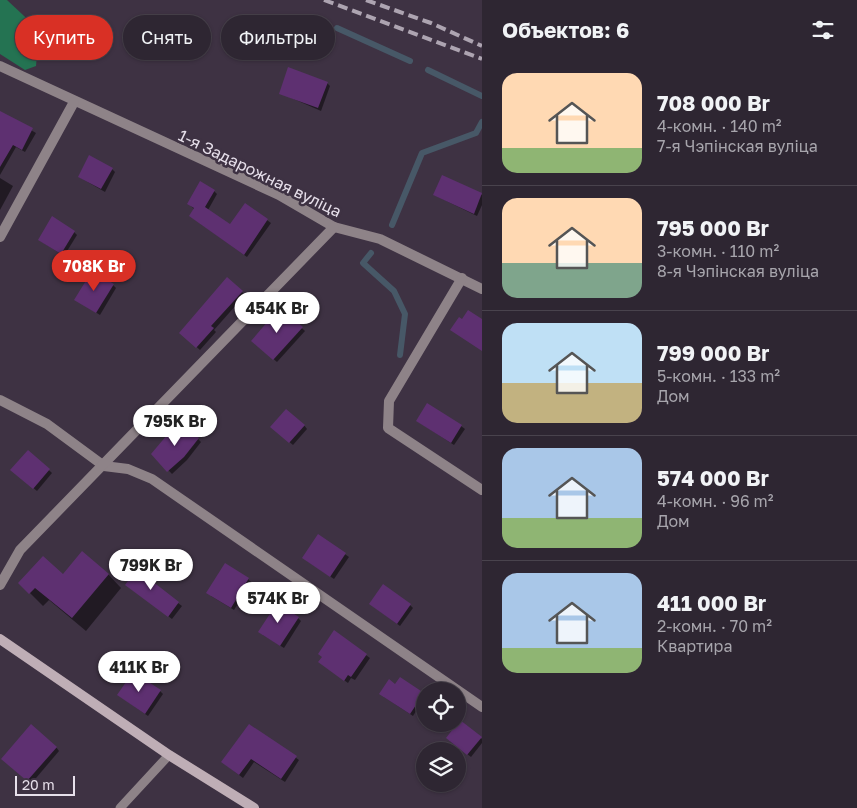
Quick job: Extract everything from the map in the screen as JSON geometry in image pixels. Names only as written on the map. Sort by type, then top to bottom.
[{"type":"main road","points":[[0,640],[169,755],[254,808]]},
{"type":"street","name":"1-я Задарожная вуліца","points":[[0,66],[74,102],[279,195],[334,227],[380,239],[482,289]]},
{"type":"street","points":[[0,237],[74,102]]},
{"type":"street","points":[[0,586],[20,550],[104,466],[334,227]]},
{"type":"street","points":[[462,278],[389,401],[388,428],[482,490]]},
{"type":"street","points":[[0,400],[47,424],[104,466],[128,469],[152,479],[482,707]]},
{"type":"lane","points":[[120,808],[169,755]]},
{"type":"green space","points":[[0,0],[7,0],[23,15],[15,15],[15,60],[36,60],[36,66],[25,70],[0,54]]},
{"type":"building","points":[[288,67],[328,82],[318,108],[279,94]]},
{"type":"building","points":[[0,111],[33,128],[22,150],[13,145],[0,167]]},
{"type":"building","points":[[89,155],[113,168],[101,189],[78,177]]},
{"type":"building","points":[[442,175],[482,193],[474,214],[433,195]]},
{"type":"building","points":[[200,181],[215,190],[205,207],[230,224],[245,203],[268,219],[244,255],[189,216],[194,208],[187,204]]},
{"type":"building","points":[[52,216],[75,231],[61,254],[38,240]]},
{"type":"building","points":[[92,271],[114,284],[96,313],[74,300]]},
{"type":"building","points":[[227,277],[243,291],[211,326],[214,328],[196,348],[179,333]]},
{"type":"building","points":[[280,307],[303,327],[273,360],[251,341]]},
{"type":"building","points":[[468,310],[482,319],[482,351],[450,330],[459,317],[462,319]]},
{"type":"building","points":[[427,403],[462,425],[451,443],[416,421]]},
{"type":"building","points":[[286,409],[305,425],[289,443],[270,427]]},
{"type":"building","points":[[178,422],[199,438],[184,457],[167,472],[151,454]]},
{"type":"building","points":[[28,450],[50,469],[33,489],[10,470]]},
{"type":"building","points":[[318,534],[346,553],[330,577],[302,558]]},
{"type":"building","points":[[82,551],[109,574],[72,618],[35,588],[29,594],[18,583],[43,556],[63,574]]},
{"type":"building","points":[[225,563],[249,578],[231,608],[206,593]]},
{"type":"building","points":[[140,565],[155,577],[152,581],[179,602],[168,617],[125,585]]},
{"type":"building","points":[[383,584],[411,604],[397,624],[369,604]]},
{"type":"building","points":[[277,603],[299,617],[280,646],[258,632]]},
{"type":"building","points":[[334,630],[367,654],[351,677],[348,675],[344,681],[318,662],[322,657],[318,654]]},
{"type":"building","points":[[133,672],[161,690],[145,714],[117,695]]},
{"type":"building","points":[[400,677],[416,688],[416,705],[410,714],[379,694],[389,679],[395,684]]},
{"type":"building","points":[[31,724],[57,747],[27,781],[1,759]]},
{"type":"building","points":[[249,724],[297,756],[281,779],[251,759],[239,775],[221,762]]},
{"type":"building","points":[[466,725],[482,737],[467,755],[466,742],[451,742],[446,738],[451,732],[466,732]]},
{"type":"waterway","points":[[337,28],[410,61]]},
{"type":"waterway","points":[[428,70],[482,96]]},
{"type":"waterway","points":[[392,225],[422,153],[476,133],[482,122]]},
{"type":"waterway","points":[[371,253],[363,263],[394,291],[405,314],[400,355]]},
{"type":"railway","points":[[324,0],[482,59]]},
{"type":"railway","points":[[366,0],[431,23],[482,46]]}]
